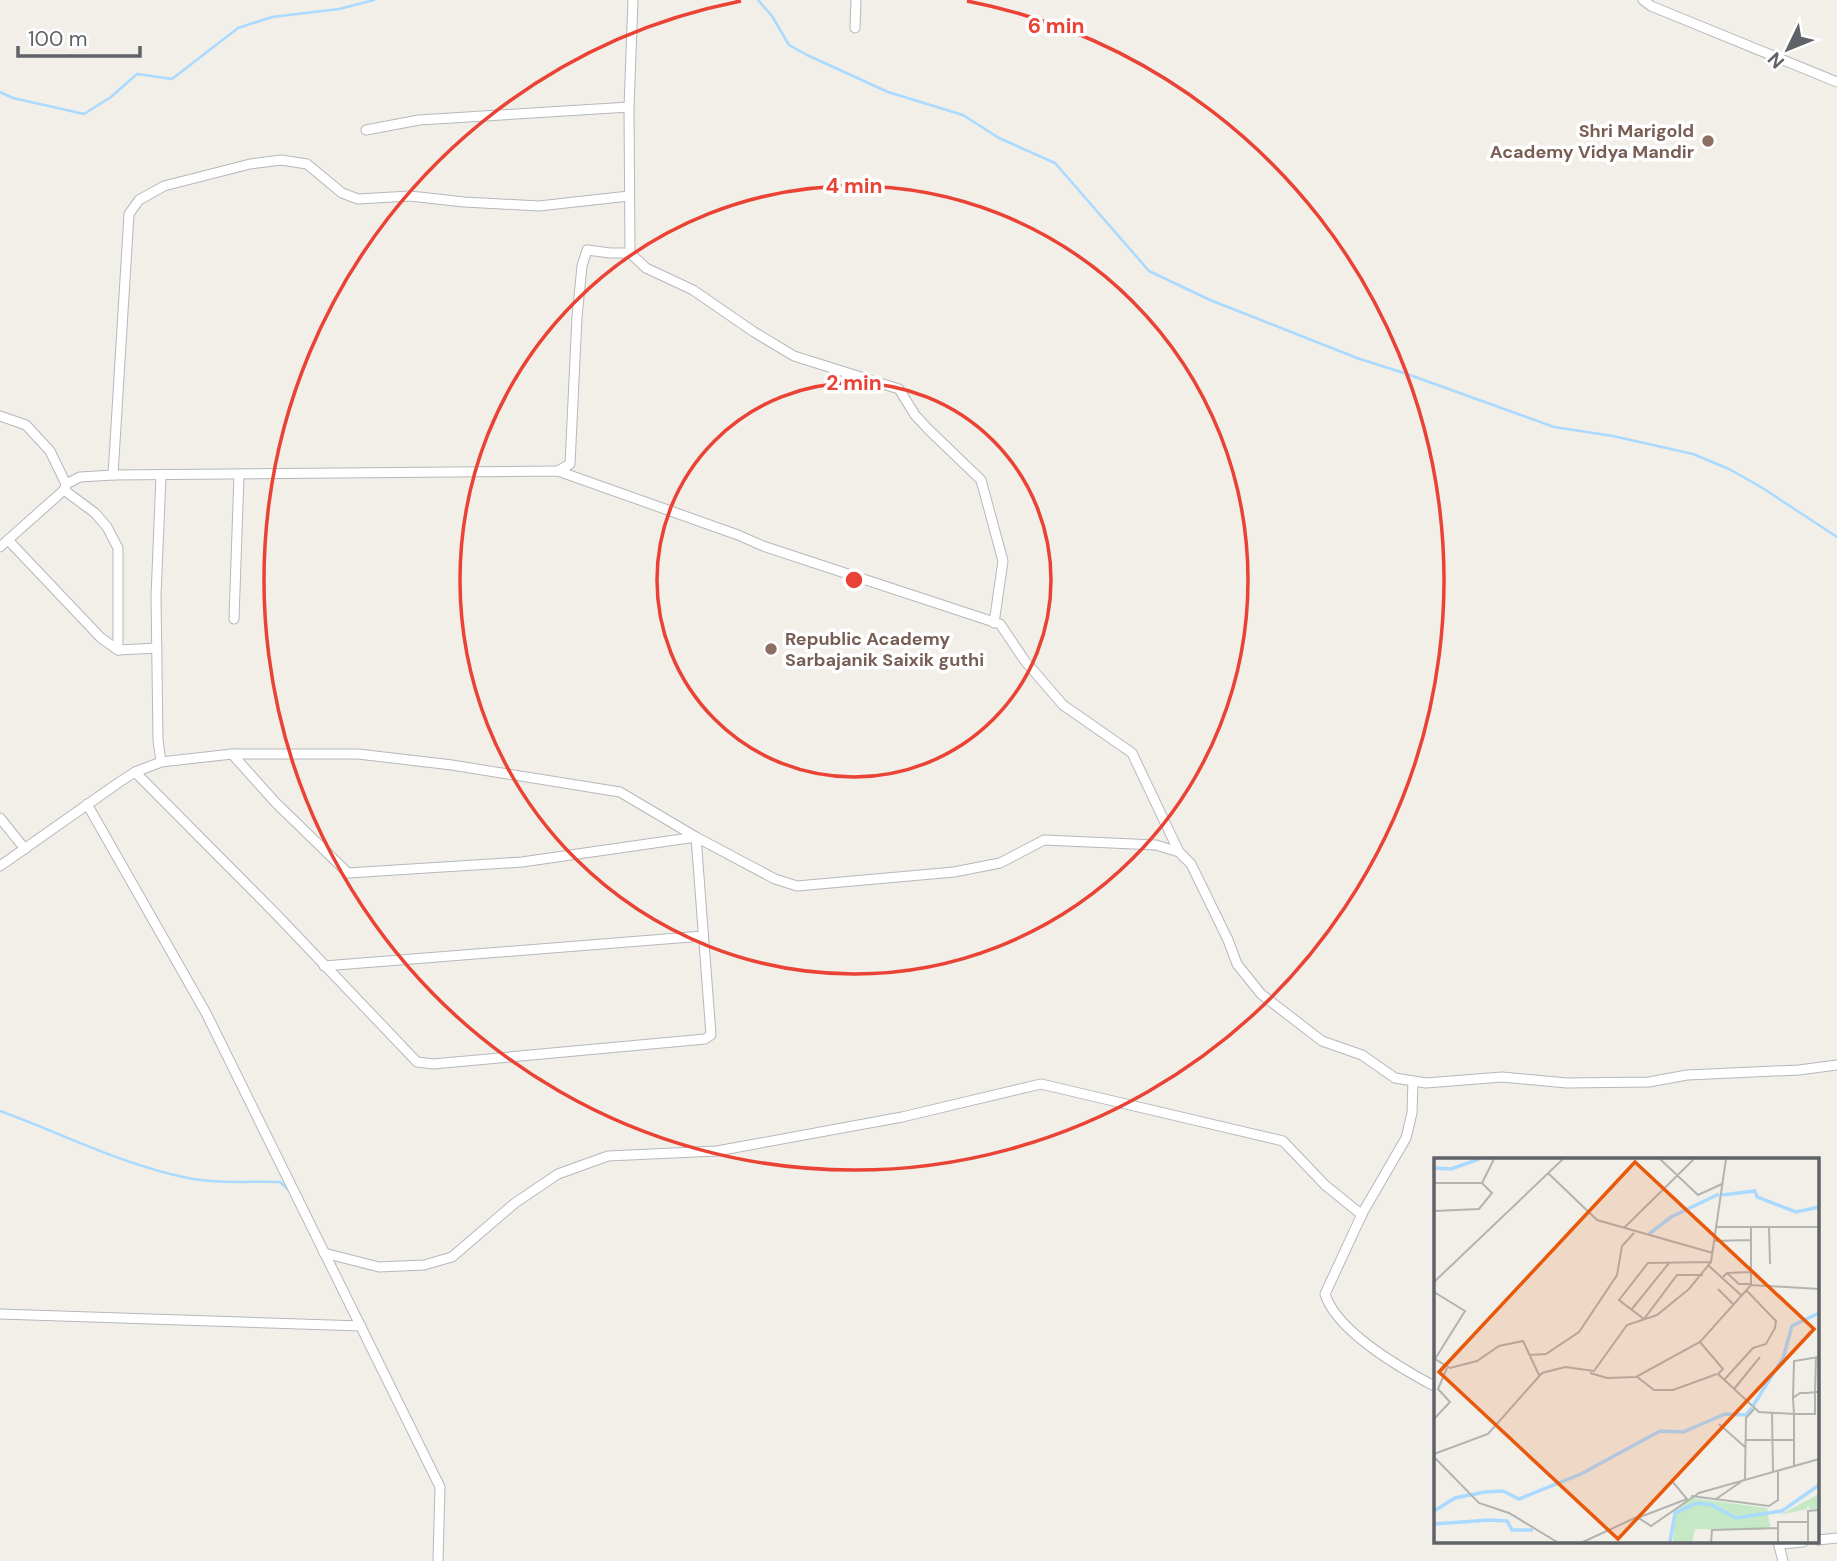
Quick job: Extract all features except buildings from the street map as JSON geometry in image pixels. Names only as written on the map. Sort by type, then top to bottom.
[{"type":"street","points":[[630,253],[629,107],[633,0]]},
{"type":"street","points":[[855,28],[856,0]]},
{"type":"street","points":[[1643,0],[1651,6],[1837,82]]},
{"type":"street","points":[[366,130],[419,120],[629,107]]},
{"type":"street","points":[[113,475],[129,214],[139,200],[164,186],[250,164],[281,160],[307,164],[342,193],[358,199],[410,196],[539,206],[629,195]]},
{"type":"street","points":[[558,471],[570,464],[582,266],[587,250],[630,253],[646,268],[693,289],[754,332],[794,356],[899,388],[915,415],[981,480],[1003,561],[995,623]]},
{"type":"street","points":[[0,416],[26,425],[50,451],[65,487],[95,513],[107,527],[118,548],[118,650]]},
{"type":"street","points":[[0,547],[65,487],[80,477],[558,471],[763,546],[1000,624],[1025,661],[1063,705],[1132,753],[1180,852],[1191,864],[1237,964],[1261,994],[1322,1041],[1362,1055],[1395,1078],[1426,1083],[1502,1077],[1567,1083],[1649,1082],[1687,1075],[1799,1070],[1837,1065]]},
{"type":"street","points":[[234,619],[239,475]]},
{"type":"street","points":[[161,476],[156,596],[158,740],[161,762]]},
{"type":"street","points":[[8,540],[101,638],[118,650],[157,648]]},
{"type":"street","points":[[0,866],[135,772],[161,762],[232,754],[359,754],[452,765],[620,792],[696,837],[775,878],[797,886],[954,872],[1000,863],[1044,840],[1156,845],[1180,852]]},
{"type":"street","points":[[232,754],[275,802],[348,873],[522,862],[696,837]]},
{"type":"street","points":[[135,772],[417,1062],[433,1064],[709,1038],[711,1031],[696,837]]},
{"type":"street","points":[[87,804],[206,1013],[440,1487],[438,1561]]},
{"type":"street","points":[[0,818],[25,849]]},
{"type":"street","points":[[324,966],[703,936]]},
{"type":"street","points":[[1413,1081],[1412,1113],[1406,1138],[1362,1215],[1325,1294],[1329,1306],[1368,1345],[1395,1366],[1434,1386]]},
{"type":"street","points":[[324,1253],[379,1267],[424,1265],[452,1257],[514,1203],[558,1174],[608,1156],[717,1152],[902,1117],[1041,1084],[1283,1141],[1325,1185],[1362,1215]]},
{"type":"street","points":[[0,1314],[360,1326]]},
{"type":"waterway","points":[[0,92],[13,98],[84,114],[111,97],[137,74],[172,79],[238,28],[272,17],[339,9],[374,0]]},
{"type":"waterway","points":[[758,0],[772,16],[789,45],[807,55],[888,92],[963,115],[999,138],[1055,163],[1149,271],[1210,300],[1357,358],[1554,427],[1613,436],[1693,454],[1729,469],[1761,487],[1837,537]]},
{"type":"waterway","points":[[0,1111],[117,1157],[164,1172],[211,1181],[280,1182],[289,1190]]},
{"type":"place","name":"Shri Marigold Academy Vidya Mandir","points":[[1708,141]]},
{"type":"place","name":"Republic Academy Sarbajanik Saixik guthi","points":[[771,649]]}]
